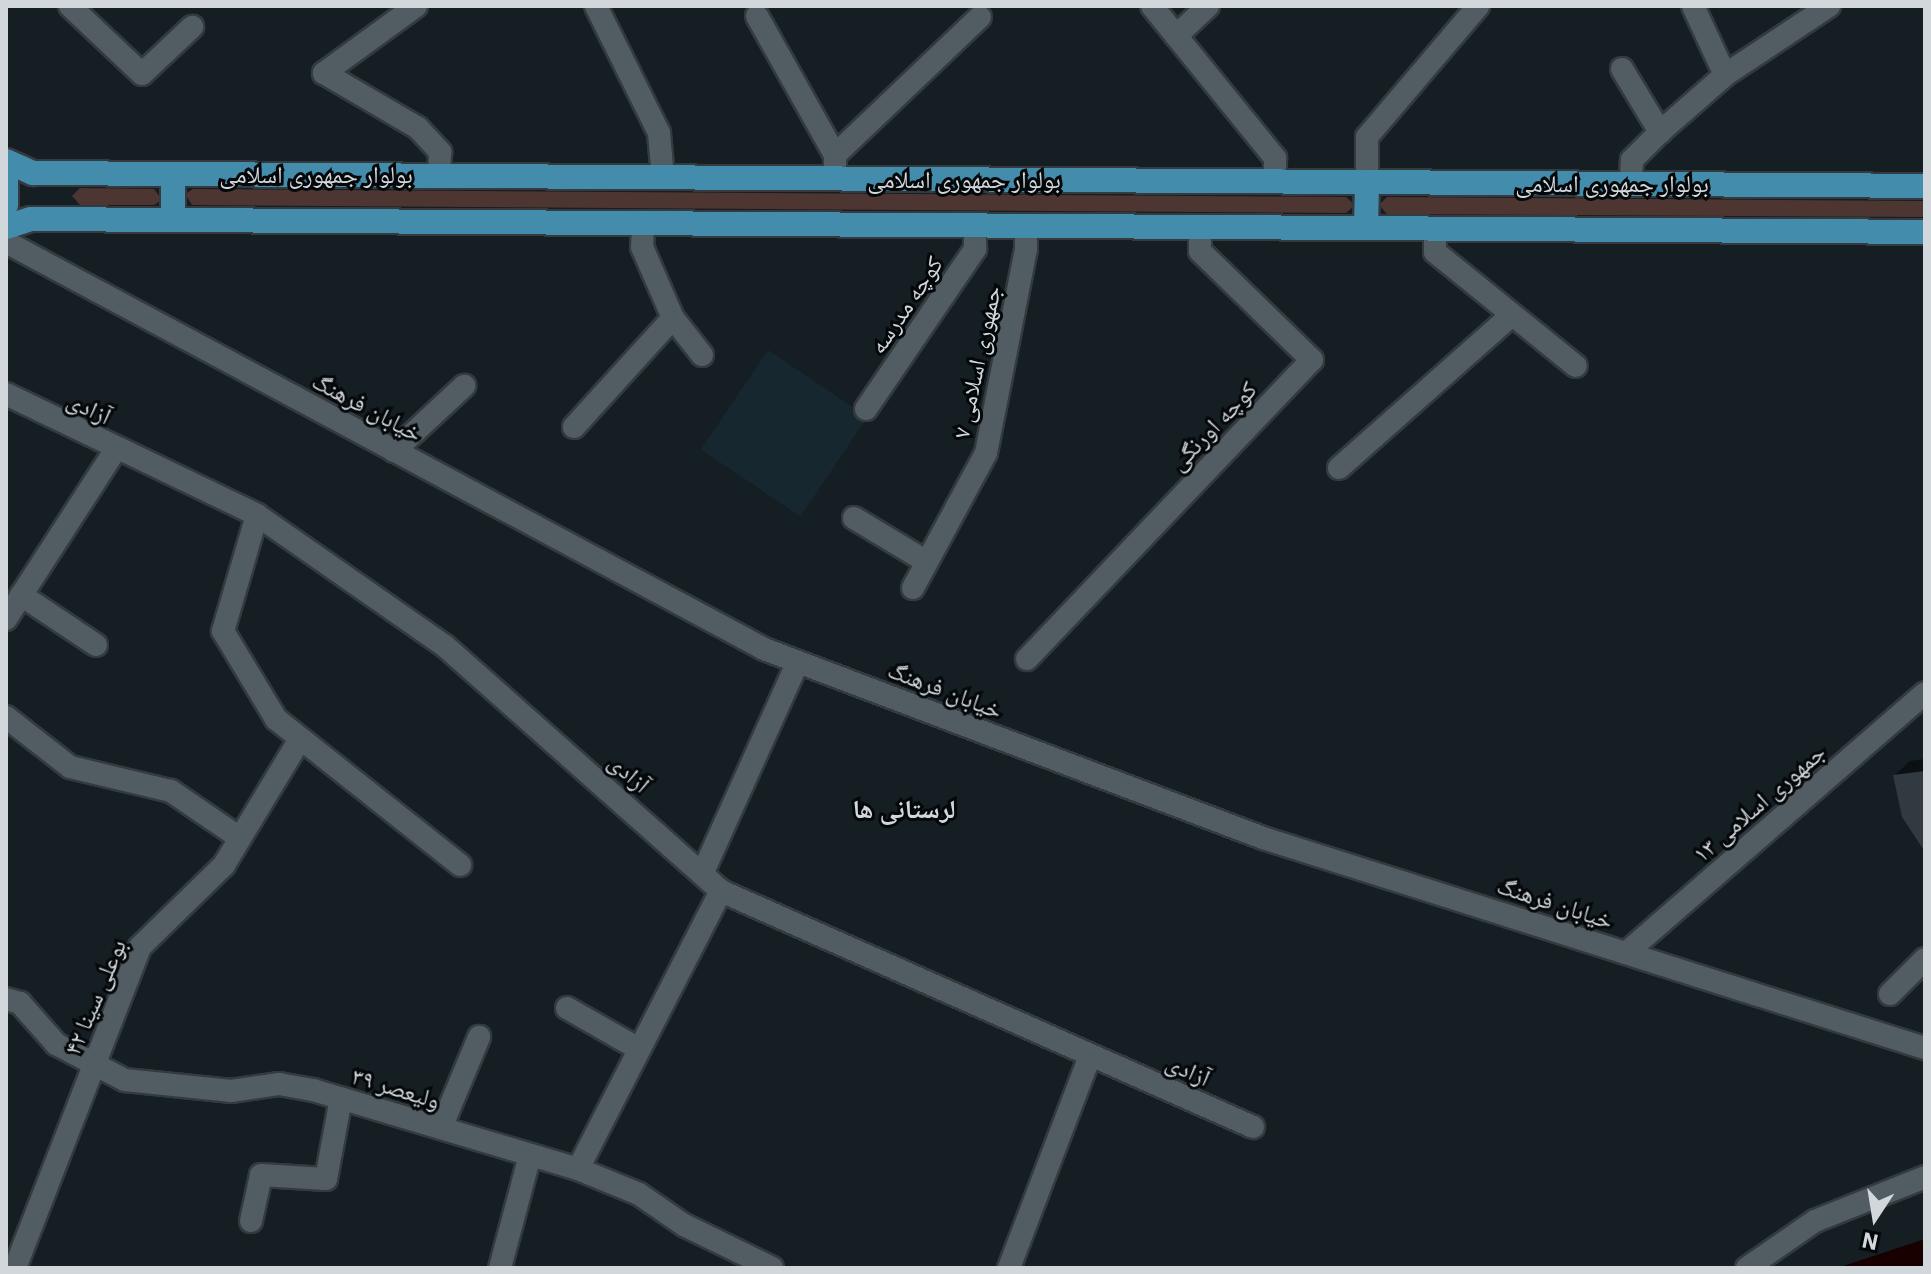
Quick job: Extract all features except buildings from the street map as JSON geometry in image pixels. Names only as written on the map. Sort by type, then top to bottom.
[{"type":"main road","name":"بولوار جمهوری اسلامی","points":[[6,161],[33,173],[663,178],[835,167],[1275,182],[1925,186]]},
{"type":"main road","points":[[173,174],[173,220]]},
{"type":"main road","points":[[6,177],[6,205]]},
{"type":"main road","points":[[1366,228],[1367,183]]},
{"type":"main road","name":"بولوار جمهوری اسلامی","points":[[6,227],[31,219],[1925,232]]},
{"type":"street","points":[[70,6],[142,74],[192,27]]},
{"type":"street","points":[[416,6],[324,73],[418,128],[440,152],[439,176]]},
{"type":"street","points":[[596,6],[659,133],[663,178]]},
{"type":"street","points":[[1152,6],[1275,158],[1275,182]]},
{"type":"street","points":[[1176,36],[1208,6]]},
{"type":"street","points":[[1367,183],[1367,137],[1478,6]]},
{"type":"street","points":[[1693,6],[1725,75]]},
{"type":"street","points":[[1631,184],[1632,160],[1660,132],[1725,75],[1829,6]]},
{"type":"street","points":[[757,16],[835,167],[980,17]]},
{"type":"street","points":[[1622,69],[1660,132]]},
{"type":"street","points":[[643,223],[642,247],[673,318],[702,355]]},
{"type":"street","name":"کوچه مدرسه","points":[[866,409],[975,249],[975,225]]},
{"type":"street","name":"جمهوری اسلامی ۷","points":[[913,588],[986,453],[1026,249],[1026,225]]},
{"type":"street","name":"کوچه اورنگی","points":[[1027,659],[1312,360],[1200,251],[1200,227]]},
{"type":"street","points":[[1435,228],[1435,252],[1576,366]]},
{"type":"street","name":"خیابان فرهنگ","points":[[6,242],[764,649],[1263,838],[1925,1048]]},
{"type":"street","points":[[1339,468],[1511,316]]},
{"type":"street","points":[[574,427],[673,318]]},
{"type":"street","points":[[394,451],[464,386]]},
{"type":"street","name":"آزادی","points":[[7,400],[257,515],[445,646],[721,891],[1253,1127]]},
{"type":"street","points":[[6,619],[116,449]]},
{"type":"street","points":[[257,515],[223,631],[276,719],[460,865]]},
{"type":"street","points":[[854,518],[927,562]]},
{"type":"street","points":[[21,595],[96,645]]},
{"type":"street","points":[[703,872],[798,662]]},
{"type":"street","name":"جمهوری اسلامی ۱۳","points":[[1626,953],[1925,693]]},
{"type":"street","points":[[6,717],[70,767],[171,791],[240,838]]},
{"type":"street","name":"بوعلی سینا ۴۲","points":[[15,1268],[140,947],[224,865],[300,739]]},
{"type":"street","points":[[578,1169],[721,891]]},
{"type":"street","points":[[1890,994],[1925,959]]},
{"type":"street","name":"ولیعصر ۳۹","points":[[6,999],[20,1003],[56,1044],[93,1067],[158,1086],[231,1091],[279,1084],[341,1098],[578,1169],[639,1194],[684,1225],[772,1268]]},
{"type":"street","points":[[567,1008],[639,1049]]},
{"type":"street","points":[[441,1128],[479,1037]]},
{"type":"street","points":[[1009,1268],[1090,1056]]},
{"type":"street","points":[[251,1221],[261,1175],[326,1179],[341,1098]]},
{"type":"street","points":[[500,1268],[530,1155]]},
{"type":"street","points":[[1747,1268],[1815,1221],[1925,1177]]},
{"type":"shaded area","points":[[80,188],[154,189],[162,200],[154,205],[80,205],[72,196]]},
{"type":"shaded area","points":[[193,189],[1346,197],[1355,205],[1346,213],[192,205],[185,194]]},
{"type":"shaded area","points":[[1387,197],[1925,201],[1925,217],[1387,214],[1379,205]]},
{"type":"shaded area","points":[[768,350],[867,417],[800,517],[701,449]]},
{"type":"shaded area","points":[[1925,1239],[1925,1268],[1837,1268]]},
{"type":"district","name":"لرستانی ها","points":[[904,809]]}]
